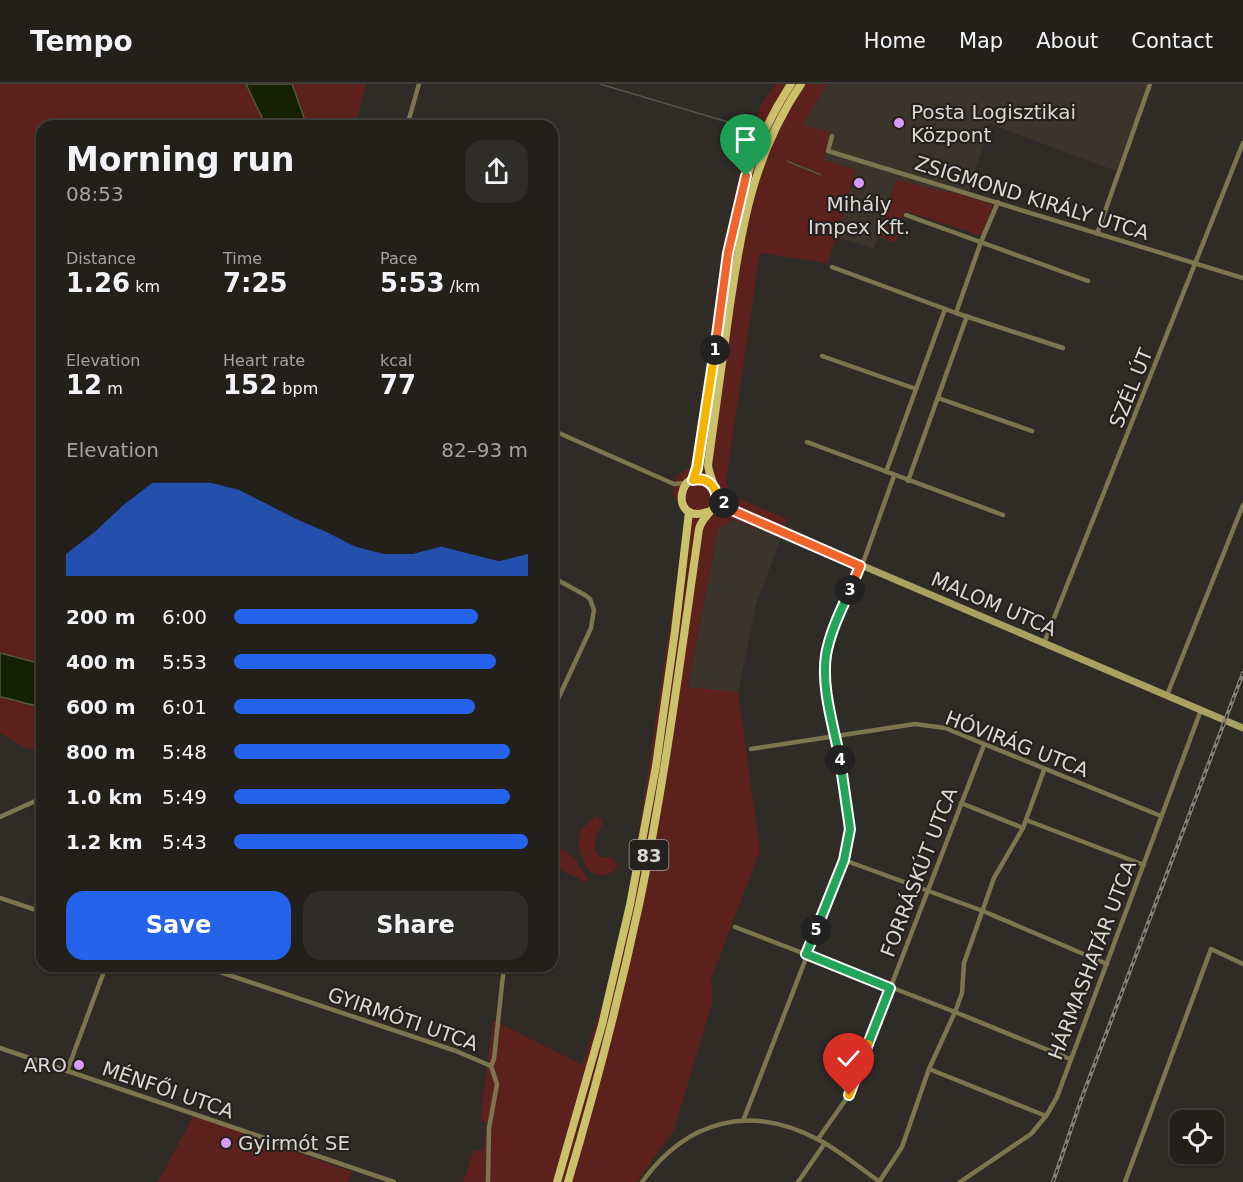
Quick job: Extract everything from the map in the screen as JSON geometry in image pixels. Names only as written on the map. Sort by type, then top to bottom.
[{"type":"main road","points":[[732,510],[695,514],[689,512],[682,503],[681,497],[683,487],[690,481],[697,468],[728,253],[740,196],[759,142],[791,84]]},
{"type":"main road","points":[[732,510],[717,498],[708,465],[738,250],[745,211],[763,154],[783,113],[801,84]]},
{"type":"main road","points":[[690,481],[704,479],[713,486]]},
{"type":"main road","name":"83","points":[[568,1182],[610,1031],[639,905],[665,762],[699,529],[717,498]]},
{"type":"main road","name":"MALOM UTCA","points":[[732,510],[1243,728]]},
{"type":"main road","name":"83","points":[[557,1182],[602,1025],[630,905],[656,766],[689,512]]},
{"type":"street","points":[[409,120],[419,84]]},
{"type":"street","points":[[1097,234],[1150,84]]},
{"type":"street","name":"ZSIGMOND KIRÁLY UTCA","points":[[832,136],[828,151],[1243,278]]},
{"type":"street","name":"SZÉL ÚT","points":[[1044,643],[1243,142]]},
{"type":"street","points":[[956,313],[998,202]]},
{"type":"street","points":[[906,215],[1088,281]]},
{"type":"street","points":[[832,267],[956,313],[1063,348]]},
{"type":"street","points":[[886,472],[945,309]]},
{"type":"street","points":[[908,481],[967,316]]},
{"type":"street","points":[[822,356],[916,390]]},
{"type":"street","points":[[938,398],[1032,431]]},
{"type":"street","points":[[558,433],[674,484],[690,481]]},
{"type":"street","points":[[807,442],[1004,515]]},
{"type":"street","points":[[743,1121],[844,860],[850,829],[849,810],[828,697],[825,667],[834,628],[894,476]]},
{"type":"street","points":[[674,484],[681,497]]},
{"type":"street","points":[[1167,695],[1243,505]]},
{"type":"street","points":[[558,580],[579,591],[592,604],[594,617],[591,628],[558,696]]},
{"type":"street","name":"HÁRMASHATÁR UTCA","points":[[960,1182],[1031,1134],[1046,1116],[1057,1097],[1201,710]]},
{"type":"street","name":"HÓVIRÁG UTCA","points":[[751,749],[915,724],[945,729],[1161,816]]},
{"type":"street","name":"FORRÁSKÚT UTCA","points":[[818,1139],[849,1095],[984,745]]},
{"type":"street","points":[[642,1182],[674,1146],[689,1136],[715,1125],[743,1121],[768,1121],[799,1130],[818,1139],[880,1182],[902,1147],[929,1069],[956,1012],[962,993],[964,963],[994,878],[1023,828],[1044,770]]},
{"type":"street","points":[[0,817],[36,801]]},
{"type":"street","points":[[961,803],[1023,828]]},
{"type":"street","points":[[1026,820],[1144,865]]},
{"type":"street","points":[[844,860],[983,911],[1107,963]]},
{"type":"street","points":[[0,898],[36,910]]},
{"type":"street","points":[[735,927],[956,1012],[1070,1059]]},
{"type":"street","points":[[1125,1182],[1211,950],[1243,964]]},
{"type":"street","points":[[67,1071],[104,972]]},
{"type":"street","name":"GYIRMÓTI UTCA","points":[[220,972],[456,1051],[490,1066]]},
{"type":"street","points":[[488,1181],[489,1128],[497,1084],[490,1066],[494,1059],[503,972]]},
{"type":"street","name":"MÉNFŐI UTCA","points":[[0,1048],[394,1182]]},
{"type":"street","points":[[929,1069],[1046,1116]]},
{"type":"street","points":[[798,1182],[825,1143]]},
{"type":"shaded area","points":[[0,84],[246,84],[263,120],[36,120],[36,662],[0,653]]},
{"type":"shaded area","points":[[246,84],[292,84],[305,120],[263,120]]},
{"type":"shaded area","points":[[292,84],[367,84],[356,120],[305,120]]},
{"type":"shaded area","points":[[776,84],[827,84],[803,125],[830,132],[824,160],[856,170],[828,263],[760,253],[726,481],[731,495],[787,519],[781,538],[734,520],[718,529],[688,687],[738,692],[760,851],[711,979],[713,1000],[674,1130],[637,1182],[463,1182],[473,1151],[484,1151],[486,1122],[480,1121],[493,1020],[582,1065],[606,993],[628,905],[687,512],[673,495],[676,475],[697,464],[713,328],[729,222],[744,152],[761,105]]},
{"type":"shaded area","points":[[827,84],[1148,84],[1116,171],[990,124],[967,196],[896,181],[874,249],[836,237],[856,170],[824,160],[802,125]]},
{"type":"shaded area","points":[[896,180],[967,196],[993,205],[982,236],[905,211],[895,243],[878,236]]},
{"type":"shaded area","points":[[734,520],[781,538],[756,605],[738,692],[688,688],[718,529]]},
{"type":"shaded area","points":[[0,653],[36,662],[36,705],[0,697]]},
{"type":"shaded area","points":[[0,697],[36,705],[36,750],[27,749],[0,733]]},
{"type":"shaded area","points":[[596,815],[603,824],[597,834],[594,847],[600,857],[611,857],[617,867],[613,872],[601,876],[590,872],[578,844],[581,830]]},
{"type":"shaded area","points":[[558,846],[573,857],[589,880],[586,882],[558,869]]},
{"type":"shaded area","name":"Gyirmót SE","points":[[194,1115],[352,1172],[348,1182],[158,1182]]},
{"type":"waterway","points":[[600,84],[748,128],[756,138]]},
{"type":"waterway","points":[[787,161],[821,175]]},
{"type":"railway","points":[[1053,1182],[1081,1100],[1243,673]]},
{"type":"place","name":"Posta Logisztikai Központ","points":[[899,123]]},
{"type":"place","name":"Mihály Impex Kft.","points":[[859,183]]},
{"type":"place","name":"ARO","points":[[79,1065]]},
{"type":"place","name":"Gyirmót SE","points":[[226,1143]]},
{"type":"route","points":[[746,176],[728,253],[697,468],[693,480],[704,479],[710,482],[717,498],[732,510],[860,566],[834,628],[825,667],[828,697],[849,810],[850,829],[844,860],[806,954],[890,988],[849,1095]]}]
